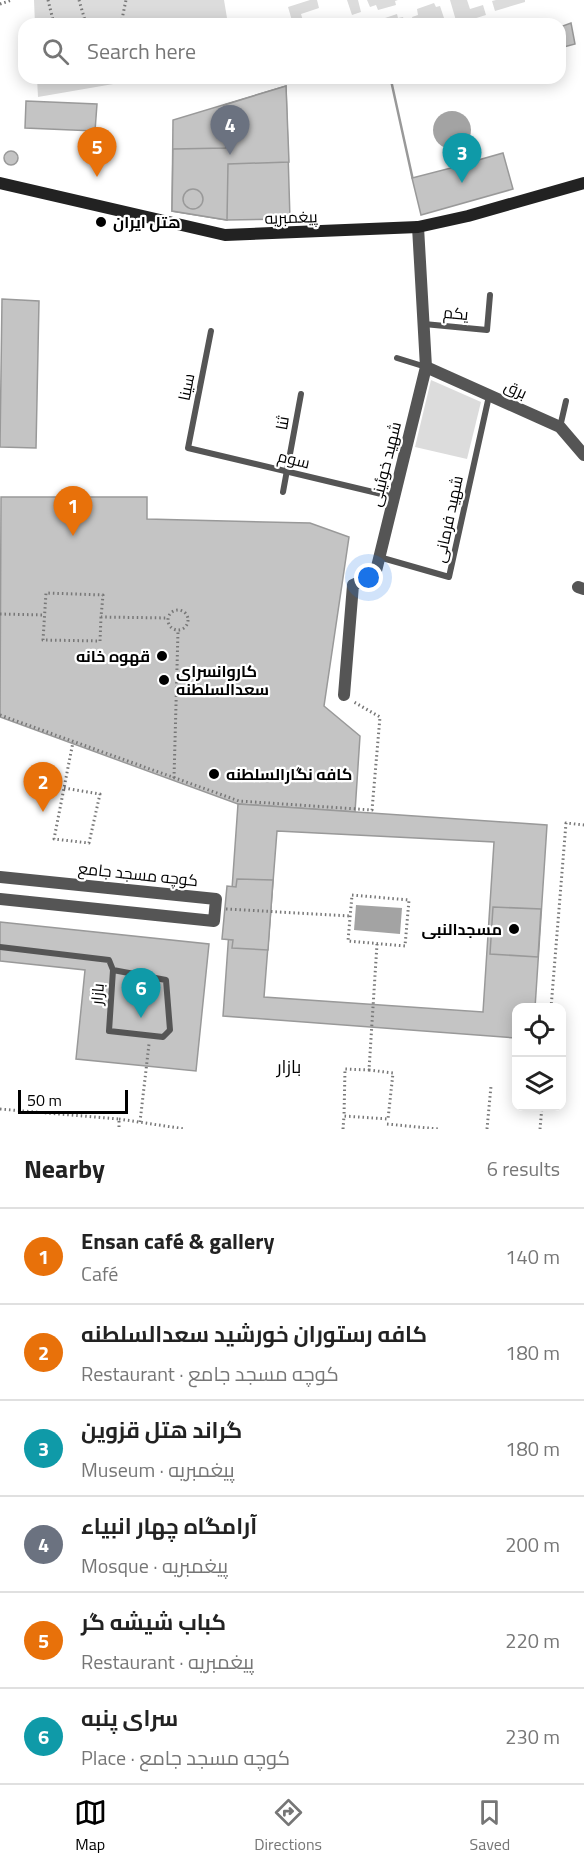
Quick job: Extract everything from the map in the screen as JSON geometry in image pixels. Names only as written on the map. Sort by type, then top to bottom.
[{"type":"main road","name":"پیغمبریه","points":[[0,183],[225,236],[418,226],[468,216],[584,183]]},
{"type":"street","name":"شهید خوئینی","points":[[344,695],[353,585],[375,575],[426,367],[418,226]]},
{"type":"street","name":"برق","points":[[426,367],[560,427],[584,455]]},
{"type":"street","name":"کوچه مسجد جامع","points":[[0,877],[216,899],[215,909]]},
{"type":"street","points":[[0,899],[214,921],[215,909]]},
{"type":"lane","name":"یکم","points":[[424,324],[487,330],[490,295]]},
{"type":"lane","name":"سینا","points":[[188,448],[211,331]]},
{"type":"lane","points":[[397,358],[426,367]]},
{"type":"lane","name":"ثنا","points":[[283,492],[301,394]]},
{"type":"lane","name":"شهید فرمانی","points":[[379,557],[449,577],[489,395]]},
{"type":"lane","points":[[560,427],[566,401]]},
{"type":"lane","name":"سوم","points":[[188,448],[394,497]]},
{"type":"lane","name":"بازار","points":[[0,947],[109,960],[112,970],[109,1031],[163,1037],[168,1035],[170,1030],[167,986],[162,979],[112,970]]},
{"type":"path","points":[[0,4],[12,0]]},
{"type":"path","points":[[48,0],[52,18]]},
{"type":"path","points":[[79,0],[84,18]]},
{"type":"path","points":[[122,18],[126,0]]},
{"type":"path","points":[[46,593],[103,595],[101,617],[100,641],[43,640],[46,593]]},
{"type":"path","points":[[101,617],[168,618],[175,610],[187,614],[189,621],[184,629],[178,631],[171,628],[168,618]]},
{"type":"path","points":[[0,614],[45,615]]},
{"type":"path","points":[[174,778],[178,631]]},
{"type":"path","points":[[0,716],[239,801],[372,810],[380,717],[344,695]]},
{"type":"path","points":[[64,788],[100,795],[89,843],[54,839],[64,788],[74,742]]},
{"type":"path","points":[[551,1003],[566,823],[584,825]]},
{"type":"path","points":[[352,895],[409,900],[405,946],[377,944],[348,941],[352,895]]},
{"type":"path","points":[[215,909],[350,916]]},
{"type":"path","points":[[369,1070],[377,944]]},
{"type":"path","points":[[140,1122],[149,1038]]},
{"type":"path","points":[[344,1129],[345,1069],[393,1073],[387,1129]]},
{"type":"path","points":[[487,1129],[491,1086]]},
{"type":"path","points":[[0,1109],[119,1119],[185,1129]]},
{"type":"path","points":[[540,1129],[542,1111]]},
{"type":"path","points":[[344,1116],[438,1129]]},
{"type":"path","points":[[119,1119],[119,1129]]},
{"type":"shaded area","points":[[34,0],[224,0],[227,18],[35,18]]},
{"type":"shaded area","points":[[317,0],[319,8],[301,14],[302,18],[291,18],[288,7]]},
{"type":"shaded area","points":[[347,0],[358,0],[361,12],[352,15]]},
{"type":"shaded area","points":[[367,0],[398,0],[395,1],[396,5],[378,10],[376,5],[370,7]]},
{"type":"shaded area","points":[[450,0],[467,0],[470,9],[483,5],[486,15],[476,18],[455,18]]},
{"type":"shaded area","points":[[525,0],[525,2],[495,11],[492,1]]},
{"type":"shaded area","points":[[434,3],[436,7],[440,6],[444,18],[412,18],[418,15],[417,9]]},
{"type":"shaded area","points":[[397,14],[398,18],[385,18]]},
{"type":"shaded area","points":[[37,84],[113,84],[38,97]]},
{"type":"shaded area","points":[[452,111],[465,117],[471,130],[465,143],[452,149],[439,143],[433,130],[439,117]]},
{"type":"shaded area","points":[[431,380],[481,402],[467,459],[415,447]]},
{"type":"shaded area","points":[[356,905],[402,908],[400,934],[354,930]]},
{"type":"building","points":[[571,23],[575,44],[566,46],[566,25]]},
{"type":"building","points":[[391,84],[413,178],[412,178]]},
{"type":"building","points":[[286,86],[290,219],[227,220],[172,211],[173,120]]},
{"type":"building","points":[[286,86],[289,162],[228,164],[227,220],[172,211],[173,149],[226,148],[224,105]]},
{"type":"building","points":[[26,101],[97,104],[95,131],[25,128]]},
{"type":"building","points":[[11,151],[16,153],[18,158],[16,163],[11,165],[6,163],[4,158],[6,153]]},
{"type":"building","points":[[503,153],[513,189],[421,215],[412,178],[451,168],[450,164],[463,160],[464,164]]},
{"type":"building","points":[[193,189],[200,192],[203,199],[200,206],[193,209],[186,206],[183,199],[186,192]]},
{"type":"building","points":[[2,299],[39,301],[36,448],[0,447]]},
{"type":"building","name":"کاروانسرای سعدالسلطنه","points":[[1,497],[147,497],[147,519],[310,523],[349,537],[324,706],[360,736],[355,812],[238,804],[0,717]]},
{"type":"building","name":"مسجدالنبی","points":[[238,804],[547,825],[535,1003],[512,1003],[512,1038],[223,1016]],"holes":[[[277,831],[494,842],[483,1012],[264,997]]]},
{"type":"building","points":[[237,879],[273,880],[268,950],[232,948],[233,940],[222,939],[227,886],[236,887]]},
{"type":"building","points":[[493,907],[541,909],[538,957],[490,954]]},
{"type":"building","points":[[0,922],[209,944],[196,1071],[76,1059],[85,970],[0,961]]},
{"type":"place","name":"آرامگاه چهار انبیاء","points":[[230,155]]},
{"type":"place","name":"کباب شیشه گر","points":[[97,177]]},
{"type":"place","name":"گراند هتل قزوین","points":[[462,183]]},
{"type":"place","name":"هتل ایران","points":[[101,222]]},
{"type":"place","name":"Ensan café & gallery","points":[[73,536]]},
{"type":"place","name":"قهوه خانه","points":[[162,656]]},
{"type":"place","name":"کاروانسرای سعدالسلطنه","points":[[164,680]]},
{"type":"place","name":"کافه نگارالسلطنه","points":[[214,774]]},
{"type":"place","name":"کافه رستوران خورشید سعدالسلطنه","points":[[43,812]]},
{"type":"place","name":"مسجدالنبی","points":[[514,929]]},
{"type":"place","name":"سرای پنبه","points":[[141,1018]]},
{"type":"district","name":"بازار","points":[[289,1067]]}]
